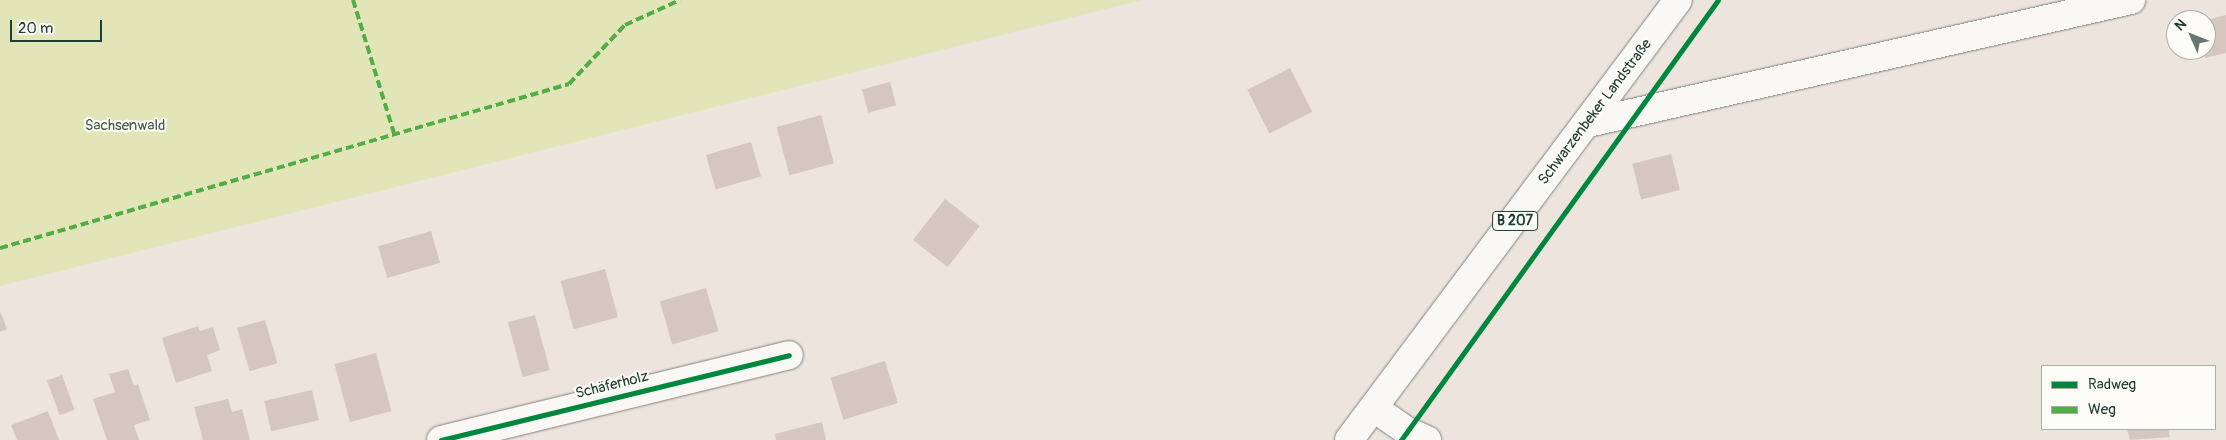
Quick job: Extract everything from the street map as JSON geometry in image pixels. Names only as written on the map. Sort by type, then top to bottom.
[{"type":"main road","name":"Schwarzenbeker Landstraße","points":[[1350,440],[1678,0]]},
{"type":"main road","points":[[1588,123],[2131,0]]},
{"type":"main road","name":"Schäferholz","points":[[441,440],[789,354]]},
{"type":"main road","points":[[1374,408],[1407,432],[1427,440]]},
{"type":"green space","name":"Sachsenwald","points":[[0,0],[1142,0],[0,286]]},
{"type":"building","points":[[2226,15],[2226,53],[2216,55],[2216,18]]},
{"type":"building","points":[[1290,68],[1312,112],[1269,133],[1247,90]]},
{"type":"building","points":[[890,82],[896,105],[868,113],[862,90]]},
{"type":"building","points":[[821,115],[834,163],[790,175],[777,127]]},
{"type":"building","points":[[751,142],[761,177],[716,190],[706,155]]},
{"type":"building","points":[[1671,154],[1680,190],[1641,200],[1632,164]]},
{"type":"building","points":[[945,199],[980,226],[948,267],[913,240]]},
{"type":"building","points":[[431,231],[440,263],[387,278],[378,246]]},
{"type":"building","points":[[605,269],[618,317],[574,329],[561,281]]},
{"type":"building","points":[[706,288],[718,331],[672,344],[660,301]]},
{"type":"building","points":[[0,311],[7,329],[0,332]]},
{"type":"building","points":[[535,315],[550,370],[523,377],[508,322]]},
{"type":"building","points":[[265,320],[277,363],[250,371],[237,328]]},
{"type":"building","points":[[198,326],[200,331],[213,327],[220,350],[207,355],[212,371],[176,383],[162,338]]},
{"type":"building","points":[[376,353],[392,411],[350,422],[334,364]]},
{"type":"building","points":[[885,361],[898,403],[843,420],[830,378]]},
{"type":"building","points":[[128,369],[134,386],[138,384],[150,420],[134,425],[139,440],[107,440],[93,399],[115,392],[109,374]]},
{"type":"building","points":[[62,375],[75,410],[60,415],[47,380]]},
{"type":"building","points":[[312,390],[319,420],[271,431],[264,401]]},
{"type":"building","points":[[228,399],[232,412],[242,409],[250,440],[203,440],[194,407]]},
{"type":"building","points":[[48,411],[59,440],[17,440],[11,425]]},
{"type":"building","points":[[822,422],[826,440],[776,440],[775,434]]},
{"type":"building","points":[[2127,430],[2168,430],[2170,437],[2130,440]]},
{"type":"marked path","points":[[353,0],[394,133]]},
{"type":"marked path","points":[[0,248],[569,84],[625,25],[680,0]]},
{"type":"cycle path","points":[[1401,440],[1718,0]]},
{"type":"cycle path","points":[[441,440],[789,355]]}]
